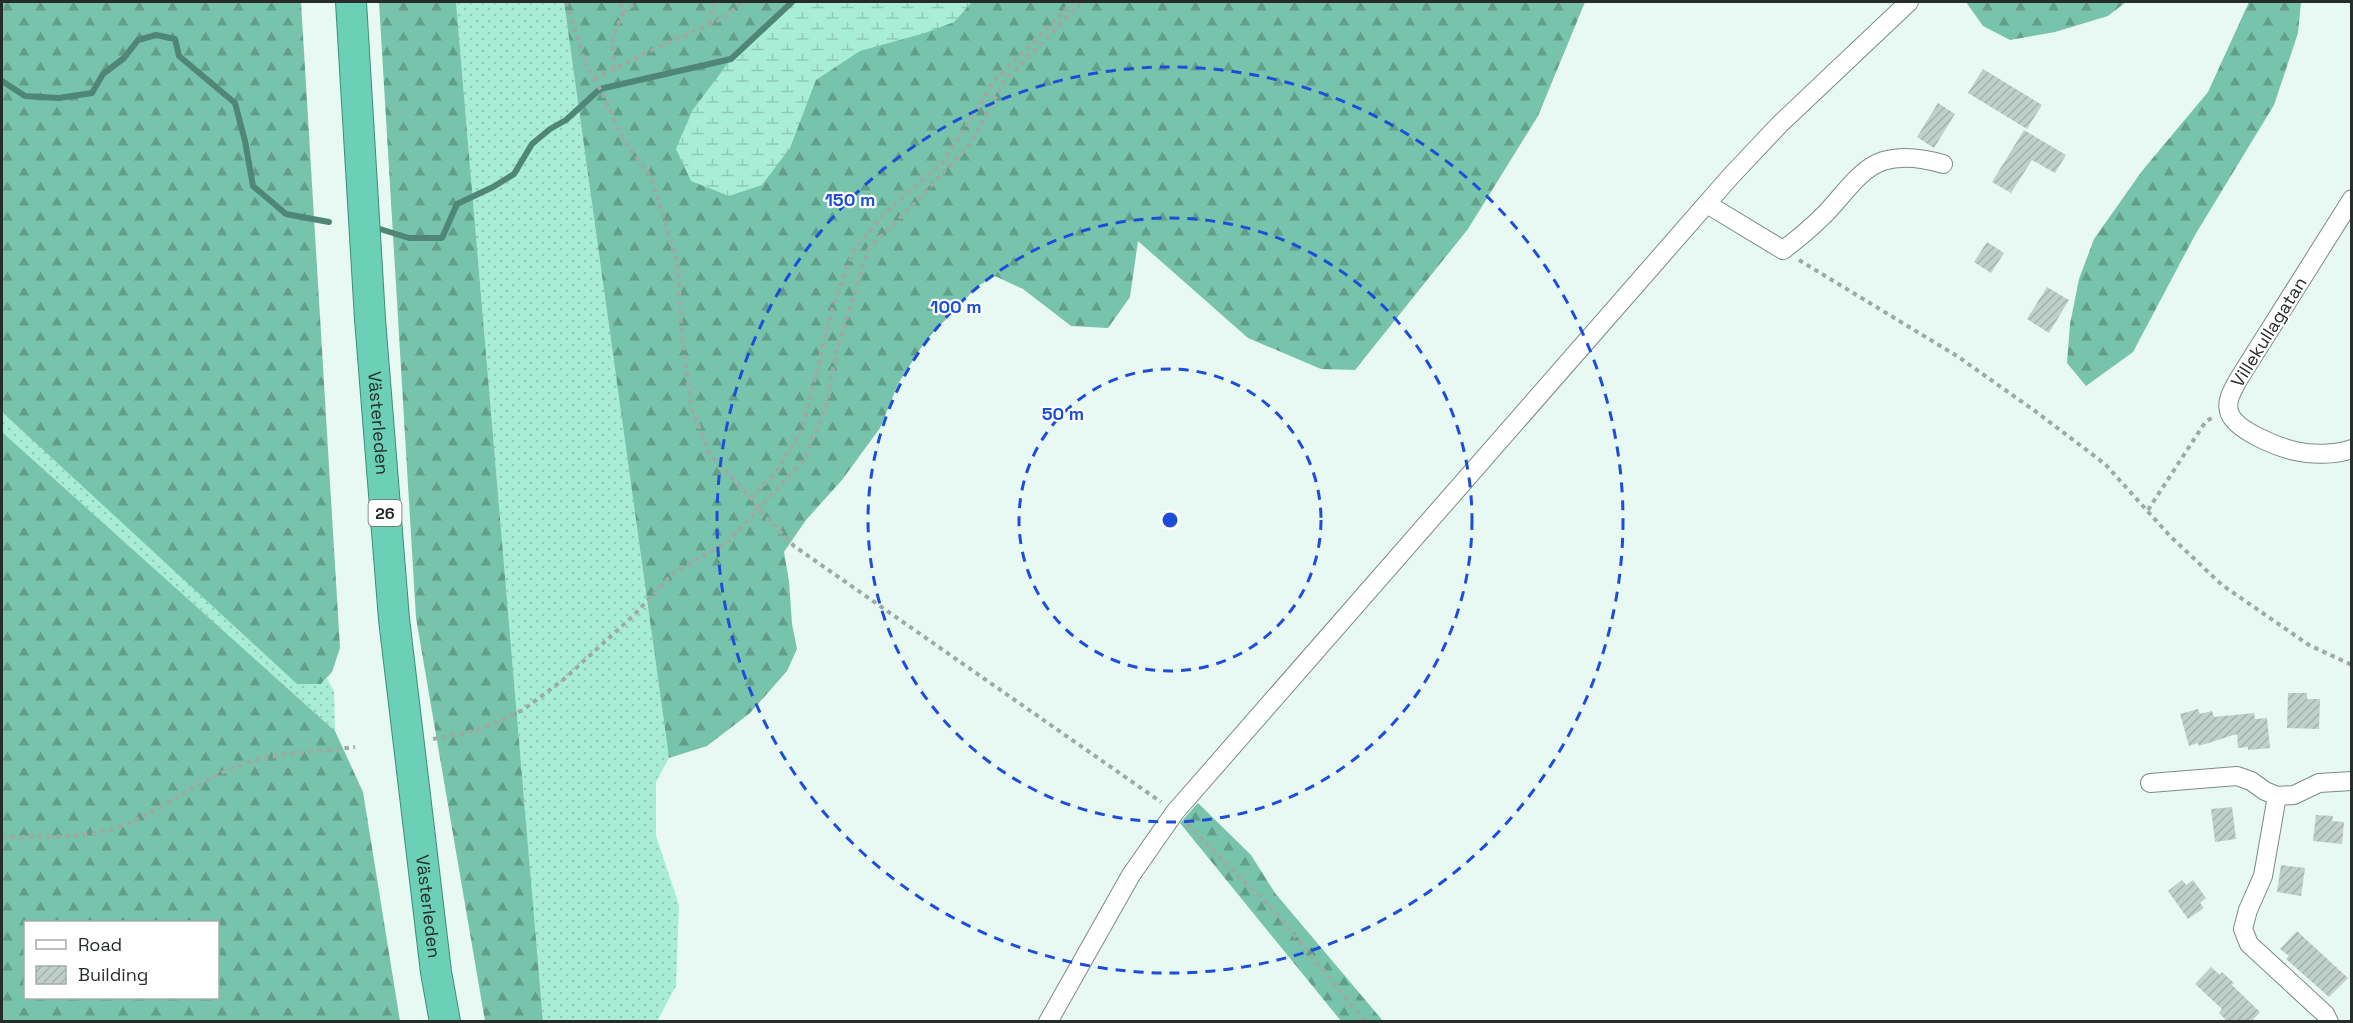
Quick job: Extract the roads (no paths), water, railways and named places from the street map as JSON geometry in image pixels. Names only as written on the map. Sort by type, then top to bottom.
[{"type":"highway","name":"Västerleden","points":[[338,2],[356,319],[380,620],[421,973],[430,1022]]},
{"type":"highway","name":"Västerleden","points":[[351,2],[370,320],[394,619],[433,949],[445,1022]]},
{"type":"street","points":[[1048,1022],[1131,875],[1174,812],[1707,204],[1780,124],[1909,2]]},
{"type":"street","points":[[1707,204],[1783,250],[1826,213],[1859,177],[1882,162],[1902,158],[1924,158],[1943,164]]},
{"type":"street","name":"Villekullagatan","points":[[2352,199],[2238,380],[2229,398],[2229,411],[2235,423],[2266,441],[2296,452],[2318,454],[2352,449]]},
{"type":"street","points":[[2150,783],[2237,776],[2277,796],[2294,795],[2319,783],[2352,782]]},
{"type":"street","points":[[2277,796],[2263,876],[2248,910],[2243,929],[2249,944],[2325,1014],[2329,1022]]},
{"type":"waterway","points":[[380,229],[409,238],[442,238],[457,204],[514,174],[532,144],[550,129],[566,120],[600,89],[731,59],[792,2]]},
{"type":"waterway","points":[[2,81],[25,96],[59,98],[92,93],[103,74],[124,58],[138,40],[156,35],[175,39],[179,56],[235,103],[253,186],[286,214],[329,222]]}]
